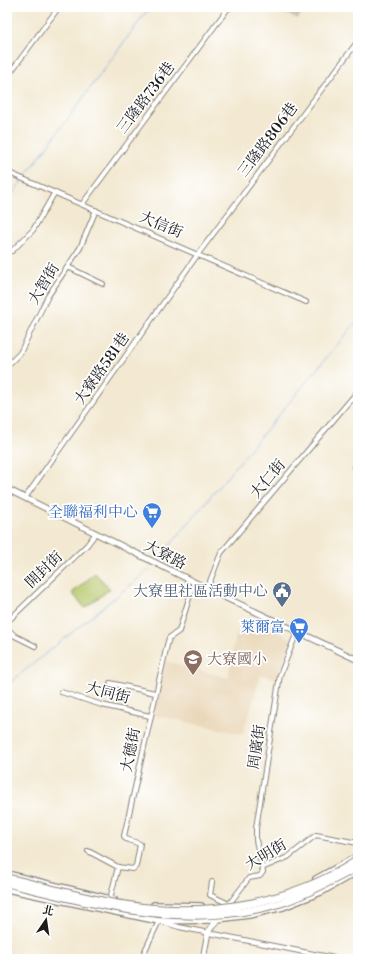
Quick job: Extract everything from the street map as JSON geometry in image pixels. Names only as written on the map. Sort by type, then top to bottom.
[{"type":"highway","points":[[7,878],[126,905],[155,908],[209,910],[246,905],[280,896],[315,883],[358,860]]},
{"type":"highway","points":[[7,884],[125,910],[155,914],[210,916],[248,911],[282,902],[318,888],[358,867]]},
{"type":"main road","points":[[7,874],[110,899],[154,905],[209,906],[229,904],[279,894],[314,880],[358,856]]},
{"type":"main road","points":[[7,889],[159,921],[218,919],[249,915],[283,907],[321,892],[358,871]]},
{"type":"street","points":[[7,77],[59,7]]},
{"type":"street","name":"三隆路736巷","points":[[83,203],[229,7]]},
{"type":"street","name":"三隆路806巷","points":[[198,254],[358,41]]},
{"type":"street","name":"大信街","points":[[7,172],[83,203],[306,302]]},
{"type":"street","points":[[7,250],[12,251],[33,230],[55,192]]},
{"type":"street","name":"大智街","points":[[7,366],[20,353],[48,296],[80,248],[96,210]]},
{"type":"street","name":"大寮路581巷","points":[[25,498],[198,254]]},
{"type":"street","points":[[68,267],[103,284]]},
{"type":"street","name":"大仁街","points":[[207,589],[221,553],[358,391]]},
{"type":"street","name":"大寮路","points":[[7,489],[207,589],[358,660]]},
{"type":"street","name":"開封街","points":[[7,622],[87,545],[96,533]]},
{"type":"street","name":"大德街","points":[[118,867],[134,868],[140,846],[138,842],[126,839],[124,836],[166,645],[169,638],[179,631],[194,582]]},
{"type":"street","points":[[7,628],[15,636],[35,646]]},
{"type":"street","name":"周廣街","points":[[262,868],[256,840],[256,828],[280,675],[297,632]]},
{"type":"street","points":[[110,683],[155,693]]},
{"type":"street","name":"大同街","points":[[61,692],[102,705],[150,716]]},
{"type":"street","name":"大明街","points":[[203,959],[208,932],[249,878],[262,874],[262,868],[288,857],[316,835],[358,844]]},
{"type":"street","points":[[88,851],[118,867],[110,899]]},
{"type":"street","points":[[212,882],[210,894],[229,904]]},
{"type":"street","points":[[140,959],[159,921],[339,959]]},
{"type":"shaded area","points":[[270,7],[289,7],[302,13],[298,19]]},
{"type":"shaded area","name":"大寮國小","points":[[243,617],[292,639],[278,679],[261,675],[243,734],[154,715],[165,661],[228,678],[235,640]]},
{"type":"green space","points":[[95,573],[110,589],[85,608],[72,593]]},
{"type":"waterway","points":[[24,178],[150,7]]},
{"type":"waterway","points":[[7,201],[22,181]]},
{"type":"waterway","points":[[161,556],[358,320]]},
{"type":"waterway","points":[[7,685],[149,570]]},
{"type":"place","name":"全聯福利中心","points":[[152,529]]},
{"type":"place","name":"大寮里社區活動中心","points":[[282,608]]},
{"type":"place","name":"萊爾富","points":[[299,644]]},
{"type":"place","name":"大寮國小","points":[[193,676]]}]
